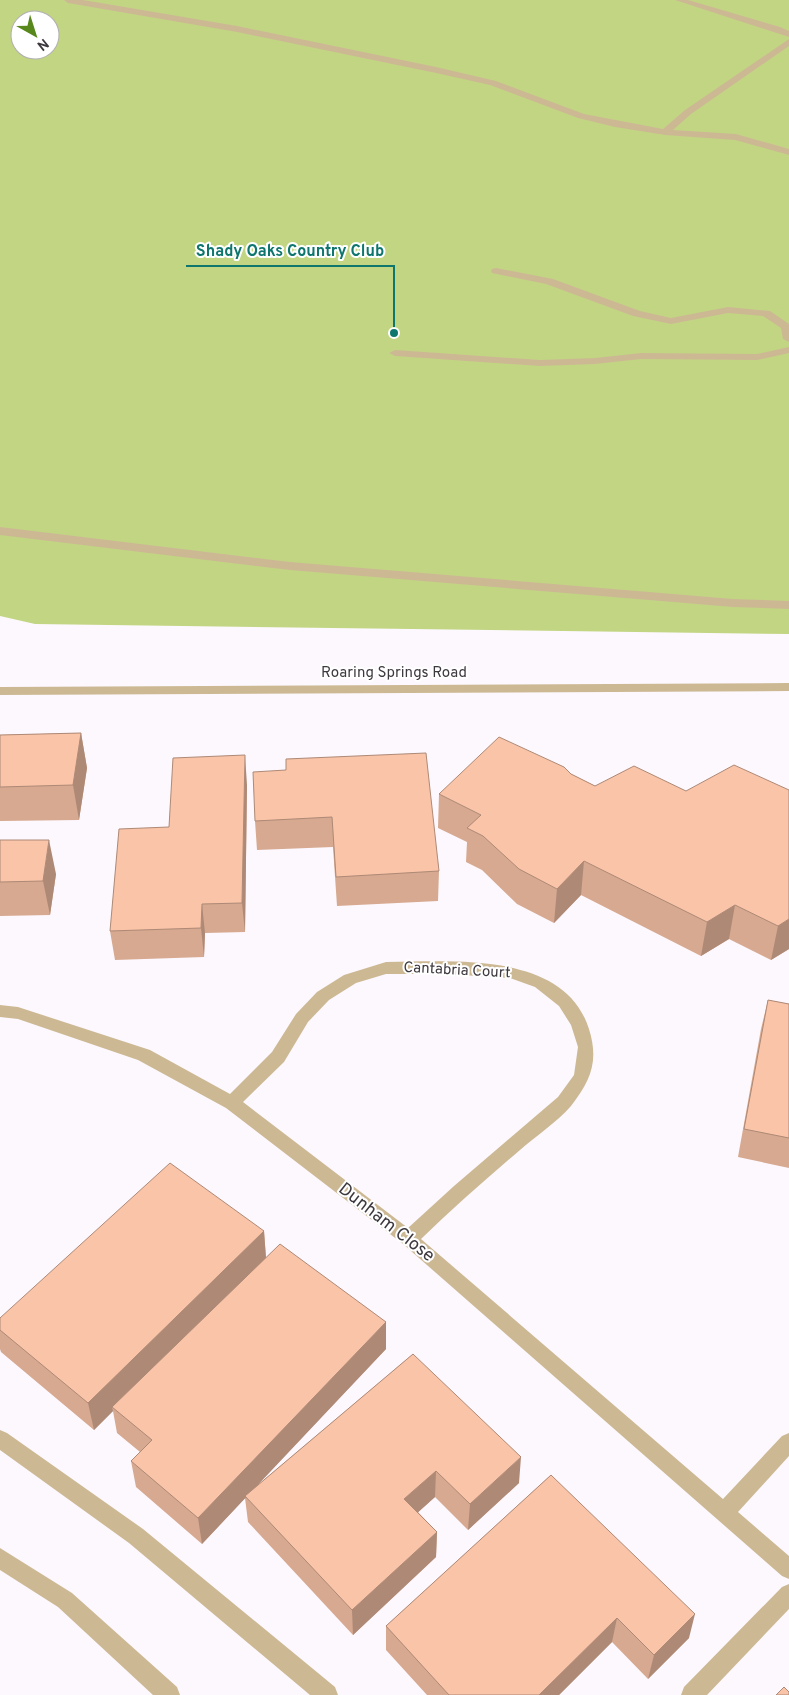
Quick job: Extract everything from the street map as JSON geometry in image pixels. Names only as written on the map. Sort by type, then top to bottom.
[{"type":"street","points":[[68,0],[237,29],[436,70],[493,83],[581,116],[615,124],[665,132],[736,137],[789,152]]},
{"type":"street","points":[[679,0],[778,29],[789,34]]},
{"type":"street","points":[[665,132],[688,112],[789,42]]},
{"type":"street","points":[[496,271],[549,281],[637,314],[671,321],[728,310],[766,313],[786,327],[789,340]]},
{"type":"street","points":[[395,353],[480,360],[595,362],[641,356],[758,357],[789,350]]},
{"type":"street","points":[[0,531],[290,566],[723,603],[789,605]]},
{"type":"street","name":"Roaring Springs Road","points":[[0,691],[789,688]]},
{"type":"street","name":"Cantabria Court","points":[[232,1103],[278,1057],[302,1018],[323,996],[350,979],[386,968],[445,968],[511,972],[541,984],[565,1002],[579,1024],[586,1047],[582,1076],[564,1102],[460,1191],[409,1239]]},
{"type":"street","name":"Dunham Close","points":[[0,1011],[18,1013],[144,1056],[232,1103],[409,1239],[789,1569]]},
{"type":"street","points":[[0,1439],[136,1536],[327,1695]]},
{"type":"street","points":[[725,1512],[789,1442]]},
{"type":"street","points":[[0,1558],[64,1600],[169,1695]]},
{"type":"street","points":[[692,1695],[789,1594]]},
{"type":"green space","points":[[0,0],[789,0],[789,634],[35,624],[0,616]]},
{"type":"building","points":[[81,733],[73,785],[0,787],[0,735]]},
{"type":"building","points":[[499,737],[564,767],[571,774],[595,786],[634,766],[686,791],[734,765],[789,790],[789,919],[778,926],[735,905],[707,922],[584,861],[557,889],[519,869],[483,836],[467,828],[481,815],[439,794]]},
{"type":"building","points":[[426,753],[439,871],[336,877],[332,817],[255,821],[253,772],[286,770],[286,759]]},
{"type":"building","points":[[245,755],[242,903],[202,904],[201,928],[110,931],[119,829],[169,827],[173,758]]},
{"type":"building","points":[[0,840],[49,840],[43,881],[0,882]]},
{"type":"building","points":[[768,1000],[789,1004],[789,1138],[744,1129]]},
{"type":"building","points":[[170,1163],[264,1231],[88,1403],[0,1330],[0,1318]]},
{"type":"building","points":[[280,1244],[386,1322],[198,1518],[131,1461],[152,1440],[112,1407]]},
{"type":"building","points":[[413,1354],[521,1457],[470,1504],[436,1471],[404,1499],[437,1532],[352,1610],[245,1496]]},
{"type":"building","points":[[551,1475],[695,1614],[654,1655],[617,1618],[539,1695],[449,1695],[386,1626]]},
{"type":"building","points":[[784,1687],[789,1692],[789,1695],[776,1695]]},
{"type":"place","name":"Shady Oaks Country Club","points":[[394,333]]}]
